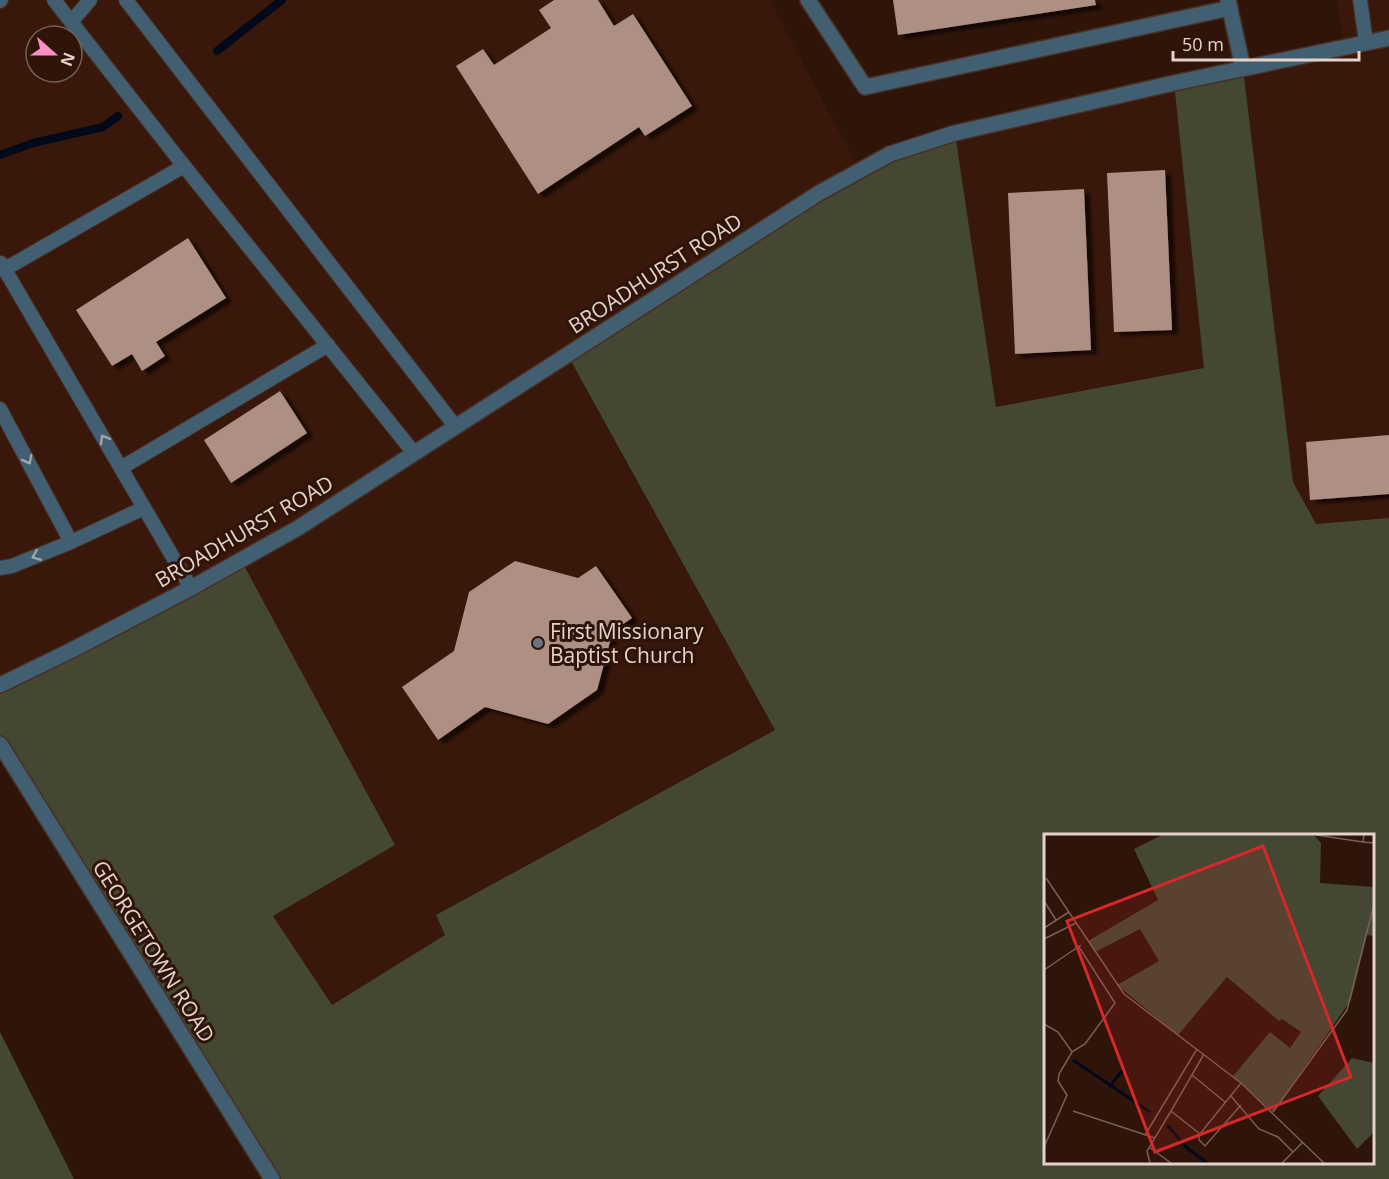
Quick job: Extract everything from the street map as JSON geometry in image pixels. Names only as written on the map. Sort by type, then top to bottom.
[{"type":"street","points":[[808,0],[865,87],[1229,4],[1243,68]]},
{"type":"street","name":"BROADHURST ROAD","points":[[0,685],[191,588],[298,528],[819,193],[890,154],[955,133],[1243,68],[1389,38]]},
{"type":"street","name":"GEORGETOWN ROAD","points":[[0,744],[272,1179]]},
{"type":"lane","points":[[54,0],[414,453]]},
{"type":"lane","points":[[71,22],[90,0]]},
{"type":"lane","points":[[126,0],[455,426]]},
{"type":"lane","points":[[1360,0],[1366,42]]},
{"type":"lane","points":[[184,166],[2,266],[191,588]]},
{"type":"lane","points":[[121,468],[328,345]]},
{"type":"lane","points":[[0,409],[71,542]]},
{"type":"lane","points":[[0,568],[12,566],[71,542],[144,508]]},
{"type":"shaded area","points":[[0,0],[770,0],[860,171],[567,355],[775,730],[436,915],[445,935],[331,1006],[273,916],[395,845],[0,685]]},
{"type":"shaded area","points":[[1336,0],[1389,0],[1389,518],[1316,524],[1293,482],[1243,68],[1344,46]]},
{"type":"shaded area","points":[[1174,83],[1205,368],[996,407],[955,133]]},
{"type":"green space","points":[[1243,68],[1293,482],[1316,524],[1389,518],[1389,1179],[272,1179],[0,744],[0,685],[241,560],[395,845],[273,916],[332,1005],[445,935],[436,915],[775,730],[567,354],[824,190],[955,133],[996,407],[1204,368],[1174,83]]},
{"type":"green space","points":[[0,1032],[74,1179],[0,1179]]},
{"type":"building","points":[[554,0],[598,0],[614,26],[633,14],[692,106],[645,136],[639,127],[538,194],[456,66],[483,49],[494,65],[551,28],[539,10]]},
{"type":"building","points":[[893,0],[1095,0],[1096,5],[898,35]]},
{"type":"building","points":[[1165,170],[1172,330],[1114,332],[1107,173]]},
{"type":"building","points":[[1084,189],[1091,350],[1015,354],[1008,193]]},
{"type":"building","points":[[188,238],[226,298],[156,342],[165,356],[142,371],[132,354],[112,366],[76,310]]},
{"type":"building","points":[[280,391],[307,433],[231,483],[204,440]]},
{"type":"building","points":[[1389,435],[1389,494],[1310,500],[1306,442]]},
{"type":"building","points":[[515,561],[578,578],[596,566],[632,618],[613,631],[597,690],[548,724],[485,707],[438,740],[402,687],[454,651],[469,592]]},
{"type":"waterway","points":[[217,51],[282,0]]},
{"type":"waterway","points":[[0,155],[33,143],[103,127],[118,116]]},
{"type":"place","name":"First Missionary Baptist Church","points":[[538,643]]}]
